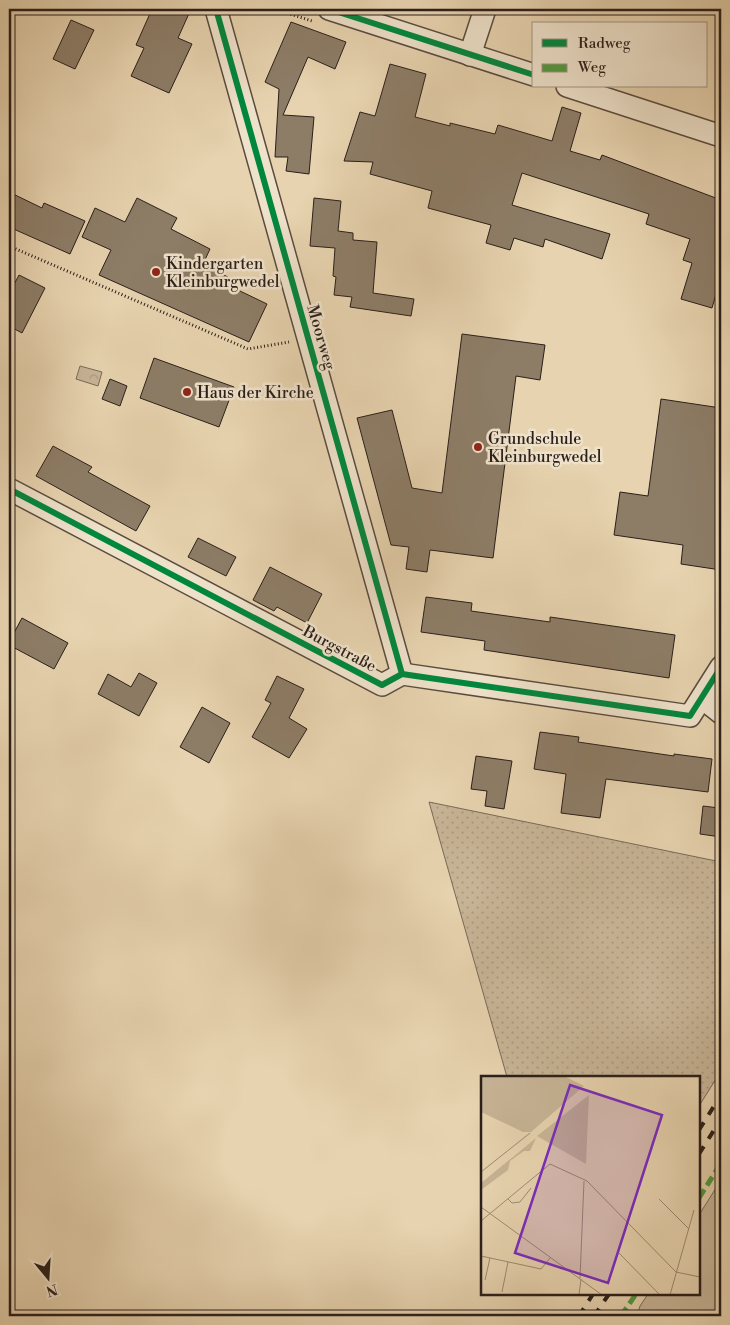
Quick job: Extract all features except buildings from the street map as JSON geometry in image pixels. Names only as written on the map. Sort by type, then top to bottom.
[{"type":"street","name":"Moorweg","points":[[216,9],[402,674]]},
{"type":"street","points":[[328,9],[532,74]]},
{"type":"street","points":[[470,54],[485,9]]},
{"type":"street","points":[[573,88],[721,136]]},
{"type":"street","name":"Burgstraße","points":[[9,489],[382,685],[402,674]]},
{"type":"street","points":[[402,674],[690,716],[721,667]]},
{"type":"street","points":[[702,698],[721,713]]},
{"type":"path","points":[[9,246],[248,350],[308,338]]},
{"type":"green space","points":[[80,366],[102,372],[98,386],[76,379]]},
{"type":"green space","points":[[429,802],[721,862],[721,1071],[700,1104],[700,1076],[507,1076]]},
{"type":"green space","points":[[721,1180],[721,1316],[637,1316],[640,1306],[647,1295],[700,1295],[700,1213]]},
{"type":"railway","points":[[700,1128],[721,1095]]},
{"type":"railway","points":[[700,1152],[721,1119]]},
{"type":"railway","points":[[579,1316],[592,1295]]},
{"type":"railway","points":[[594,1316],[608,1295]]},
{"type":"marked path","points":[[700,1196],[721,1163]]},
{"type":"marked path","points":[[621,1316],[635,1295]]},
{"type":"cycle path","points":[[216,9],[402,674]]},
{"type":"cycle path","points":[[329,9],[532,74]]},
{"type":"cycle path","points":[[9,489],[382,685],[402,674],[690,716],[721,667]]},
{"type":"place","name":"Kindergarten Kleinburgwedel","points":[[156,272]]},
{"type":"place","name":"Haus der Kirche","points":[[187,392]]},
{"type":"place","name":"Grundschule Kleinburgwedel","points":[[478,447]]}]
